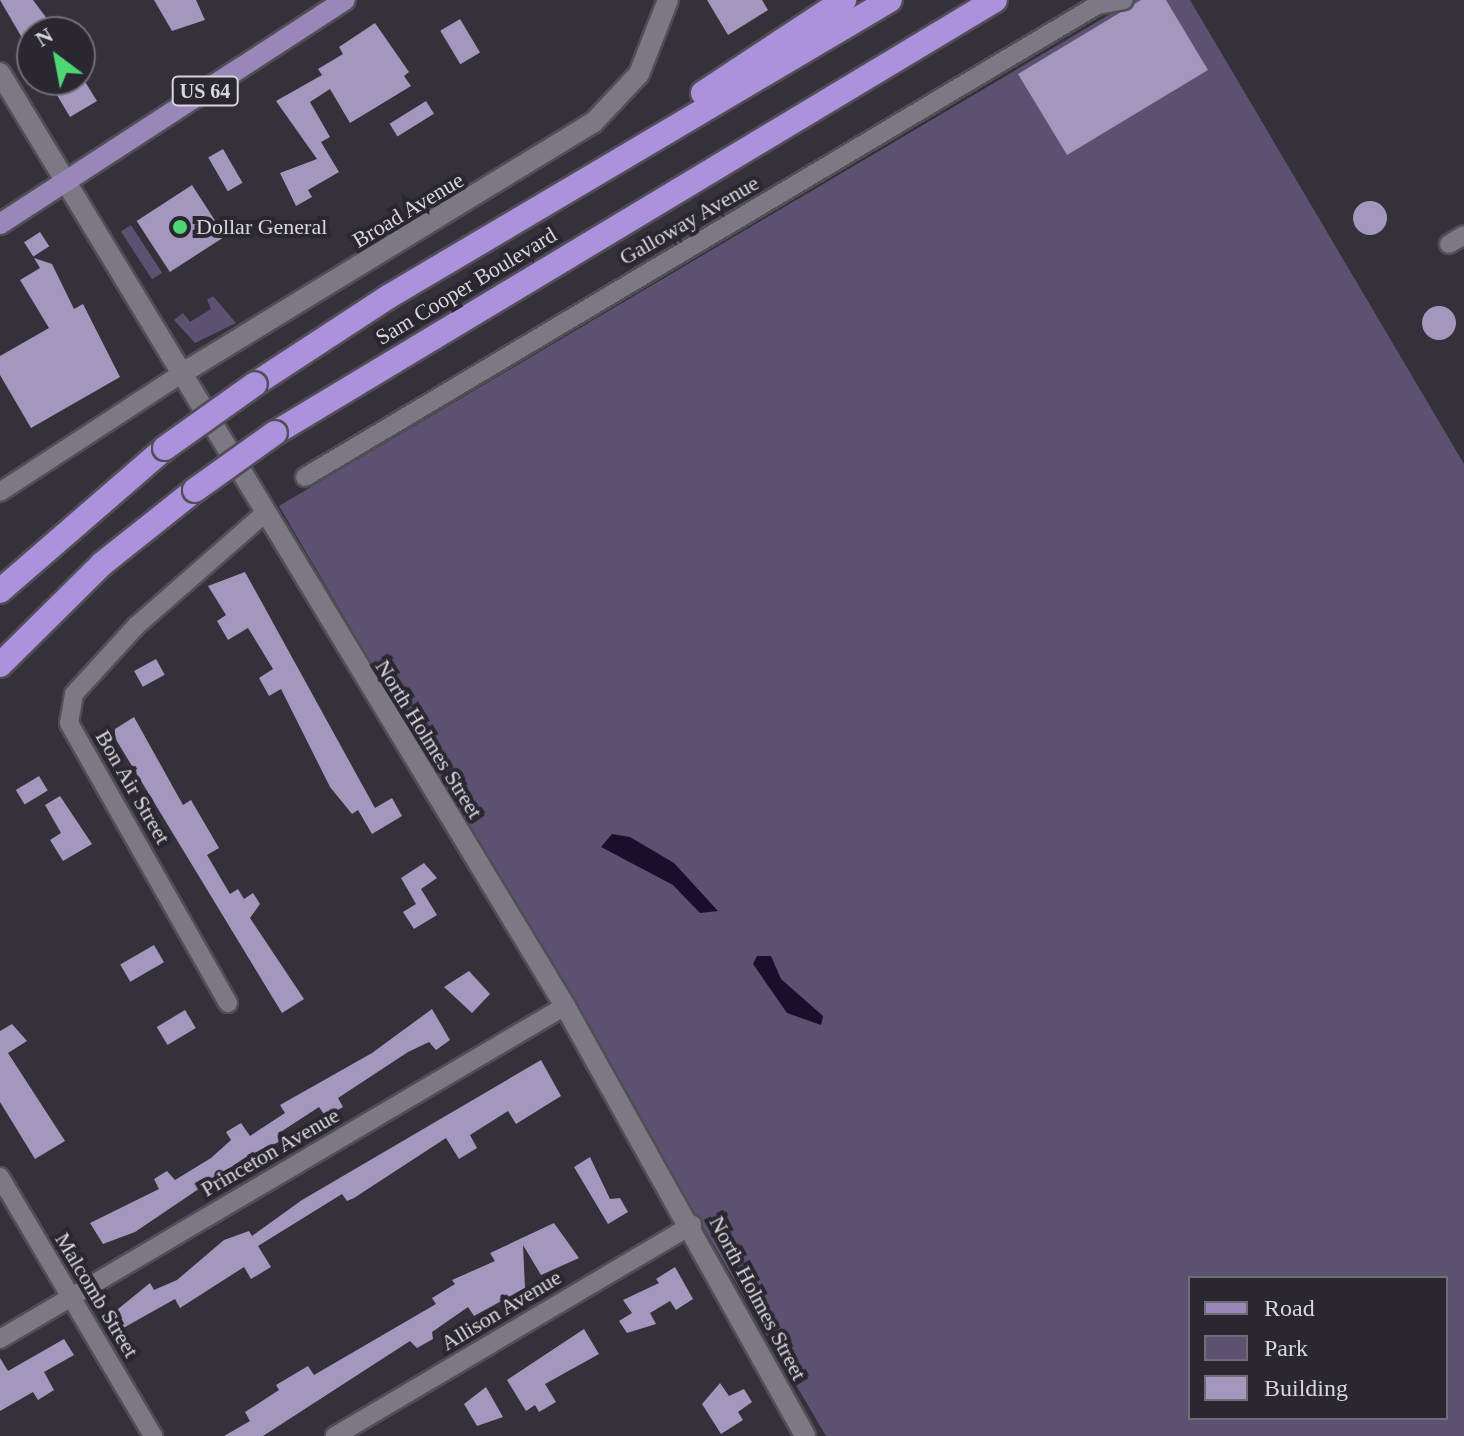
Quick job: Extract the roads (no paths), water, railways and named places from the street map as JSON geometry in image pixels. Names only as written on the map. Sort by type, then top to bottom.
[{"type":"highway","points":[[540,206],[844,0]]},
{"type":"highway","name":"Sam Cooper Boulevard","points":[[0,591],[165,448],[255,384],[540,206],[890,0]]},
{"type":"highway","name":"Sam Cooper Boulevard","points":[[0,665],[102,564],[195,490],[275,433],[995,0]]},
{"type":"main road","name":"US 64","points":[[0,224],[345,0]]},
{"type":"main road","name":"Broad Avenue","points":[[181,374],[593,123],[639,74],[668,0]]},
{"type":"main road","name":"North Holmes Street","points":[[0,73],[263,515],[565,1006],[692,1225],[805,1436]]},
{"type":"street","name":"Galloway Avenue","points":[[305,477],[1098,2],[1124,0]]},
{"type":"street","name":"Broad Avenue","points":[[0,492],[181,374]]},
{"type":"street","name":"Bon Air Street","points":[[228,1003],[69,723],[74,694],[136,626],[263,515]]},
{"type":"street","name":"Princeton Avenue","points":[[0,1339],[565,1006]]},
{"type":"street","name":"Malcomb Street","points":[[0,1177],[153,1436]]},
{"type":"street","name":"Allison Avenue","points":[[335,1436],[692,1225]]},
{"type":"place","name":"Dollar General","points":[[180,227]]}]
